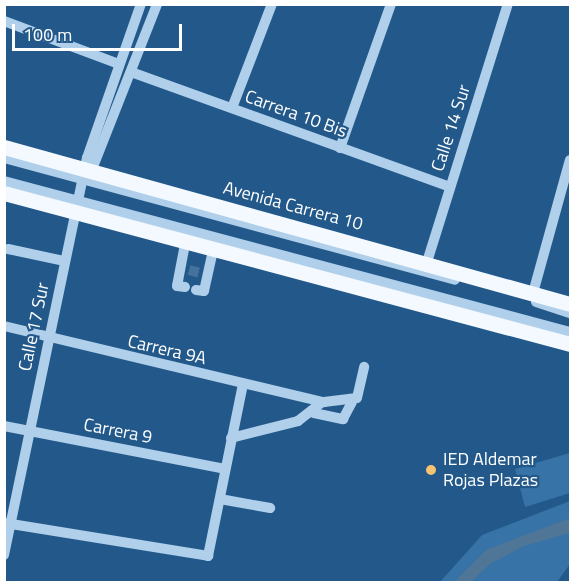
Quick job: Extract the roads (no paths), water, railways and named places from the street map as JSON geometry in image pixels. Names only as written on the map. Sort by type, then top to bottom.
[{"type":"main road","name":"Avenida Carrera 10","points":[[4,147],[86,176],[427,262],[570,304]]},
{"type":"main road","points":[[4,193],[77,203],[186,239],[570,344]]},
{"type":"street","name":"Calle 17 Sur","points":[[4,555],[8,524],[77,203],[119,64],[141,4]]},
{"type":"street","name":"Calle 17 Sur","points":[[86,176],[131,72],[157,4]]},
{"type":"street","points":[[232,108],[272,4]]},
{"type":"street","points":[[340,148],[391,4]]},
{"type":"street","name":"Calle 14 Sur","points":[[427,262],[508,4]]},
{"type":"street","points":[[4,21],[119,64]]},
{"type":"street","name":"Carrera 10 Bis","points":[[131,72],[450,187]]},
{"type":"street","points":[[4,158],[86,176],[570,313]]},
{"type":"street","points":[[533,293],[566,190],[570,160]]},
{"type":"street","points":[[4,181],[77,203],[570,332]]},
{"type":"street","points":[[186,239],[194,271],[204,291],[196,290]]},
{"type":"street","points":[[185,287],[177,286],[194,271],[214,246]]},
{"type":"street","points":[[8,249],[64,261]]},
{"type":"street","name":"Carrera 9A","points":[[4,326],[48,339],[323,402],[352,402]]},
{"type":"street","points":[[231,438],[314,413],[343,419],[362,390],[364,367]]},
{"type":"street","points":[[8,524],[208,556],[243,384]]},
{"type":"street","points":[[314,413],[323,402]]},
{"type":"street","name":"Carrera 9","points":[[4,426],[225,469]]},
{"type":"street","points":[[220,499],[270,508]]},
{"type":"tunnel","points":[[189,270],[200,273]]},
{"type":"place","name":"IED Aldemar Rojas Plazas","points":[[431,470]]}]
